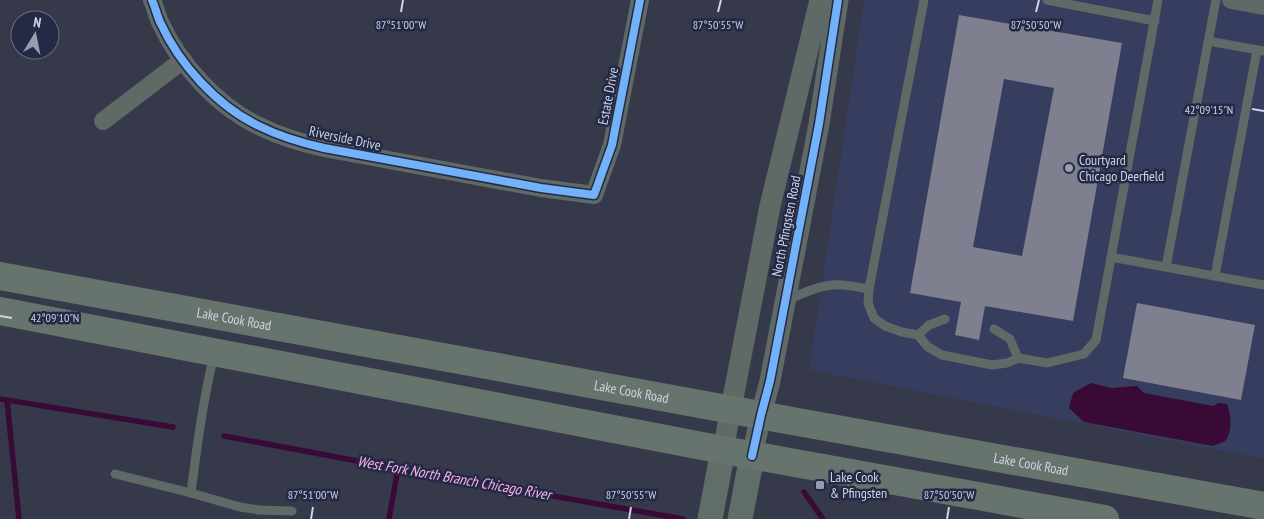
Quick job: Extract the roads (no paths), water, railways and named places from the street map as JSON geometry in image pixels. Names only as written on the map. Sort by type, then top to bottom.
[{"type":"main road","name":"Lake Cook Road","points":[[0,276],[1264,506]]},
{"type":"main road","points":[[0,311],[1024,508],[1105,519]]},
{"type":"main road","points":[[710,519],[723,450]]},
{"type":"main road","points":[[742,508],[752,456]]},
{"type":"street","name":"Riverside Drive","points":[[152,0],[160,22],[171,42],[204,86],[224,105],[258,126],[324,148],[541,188],[594,195]]},
{"type":"street","name":"Estate Drive","points":[[594,195],[612,145],[640,0]]},
{"type":"street","name":"North Pfingsten Road","points":[[723,450],[770,206],[820,0]]},
{"type":"street","name":"North Pfingsten Road","points":[[752,456],[770,382],[819,124],[838,0]]},
{"type":"street","points":[[1230,0],[1264,6]]},
{"type":"street","points":[[103,120],[183,60]]},
{"type":"lane","points":[[924,0],[869,289],[868,303],[874,318],[884,326],[918,335],[928,347],[942,355],[992,365],[1007,363],[1018,358],[1047,363],[1084,354],[1096,340],[1158,0]]},
{"type":"lane","points":[[1047,0],[1155,21]]},
{"type":"lane","points":[[1166,267],[1216,0]]},
{"type":"lane","points":[[1208,41],[1261,50],[1215,276]]},
{"type":"lane","points":[[1111,257],[1264,285]]},
{"type":"lane","points":[[785,301],[812,289],[832,285],[869,289]]},
{"type":"lane","points":[[918,335],[929,325],[945,319]]},
{"type":"lane","points":[[994,329],[1010,340],[1018,358]]},
{"type":"lane","points":[[191,493],[206,391],[214,352]]},
{"type":"lane","points":[[115,474],[259,510],[292,511]]},
{"type":"waterway","name":"West Fork North Branch Chicago River","points":[[0,399],[173,427]]},
{"type":"waterway","points":[[7,400],[19,519]]},
{"type":"waterway","name":"West Fork North Branch Chicago River","points":[[224,436],[683,519]]},
{"type":"waterway","points":[[389,519],[398,468]]},
{"type":"waterway","points":[[804,492],[823,519]]},
{"type":"place","name":"Courtyard Chicago Deerfield","points":[[1069,168]]},
{"type":"place","name":"Lake Cook & Pfingsten","points":[[820,485]]}]
